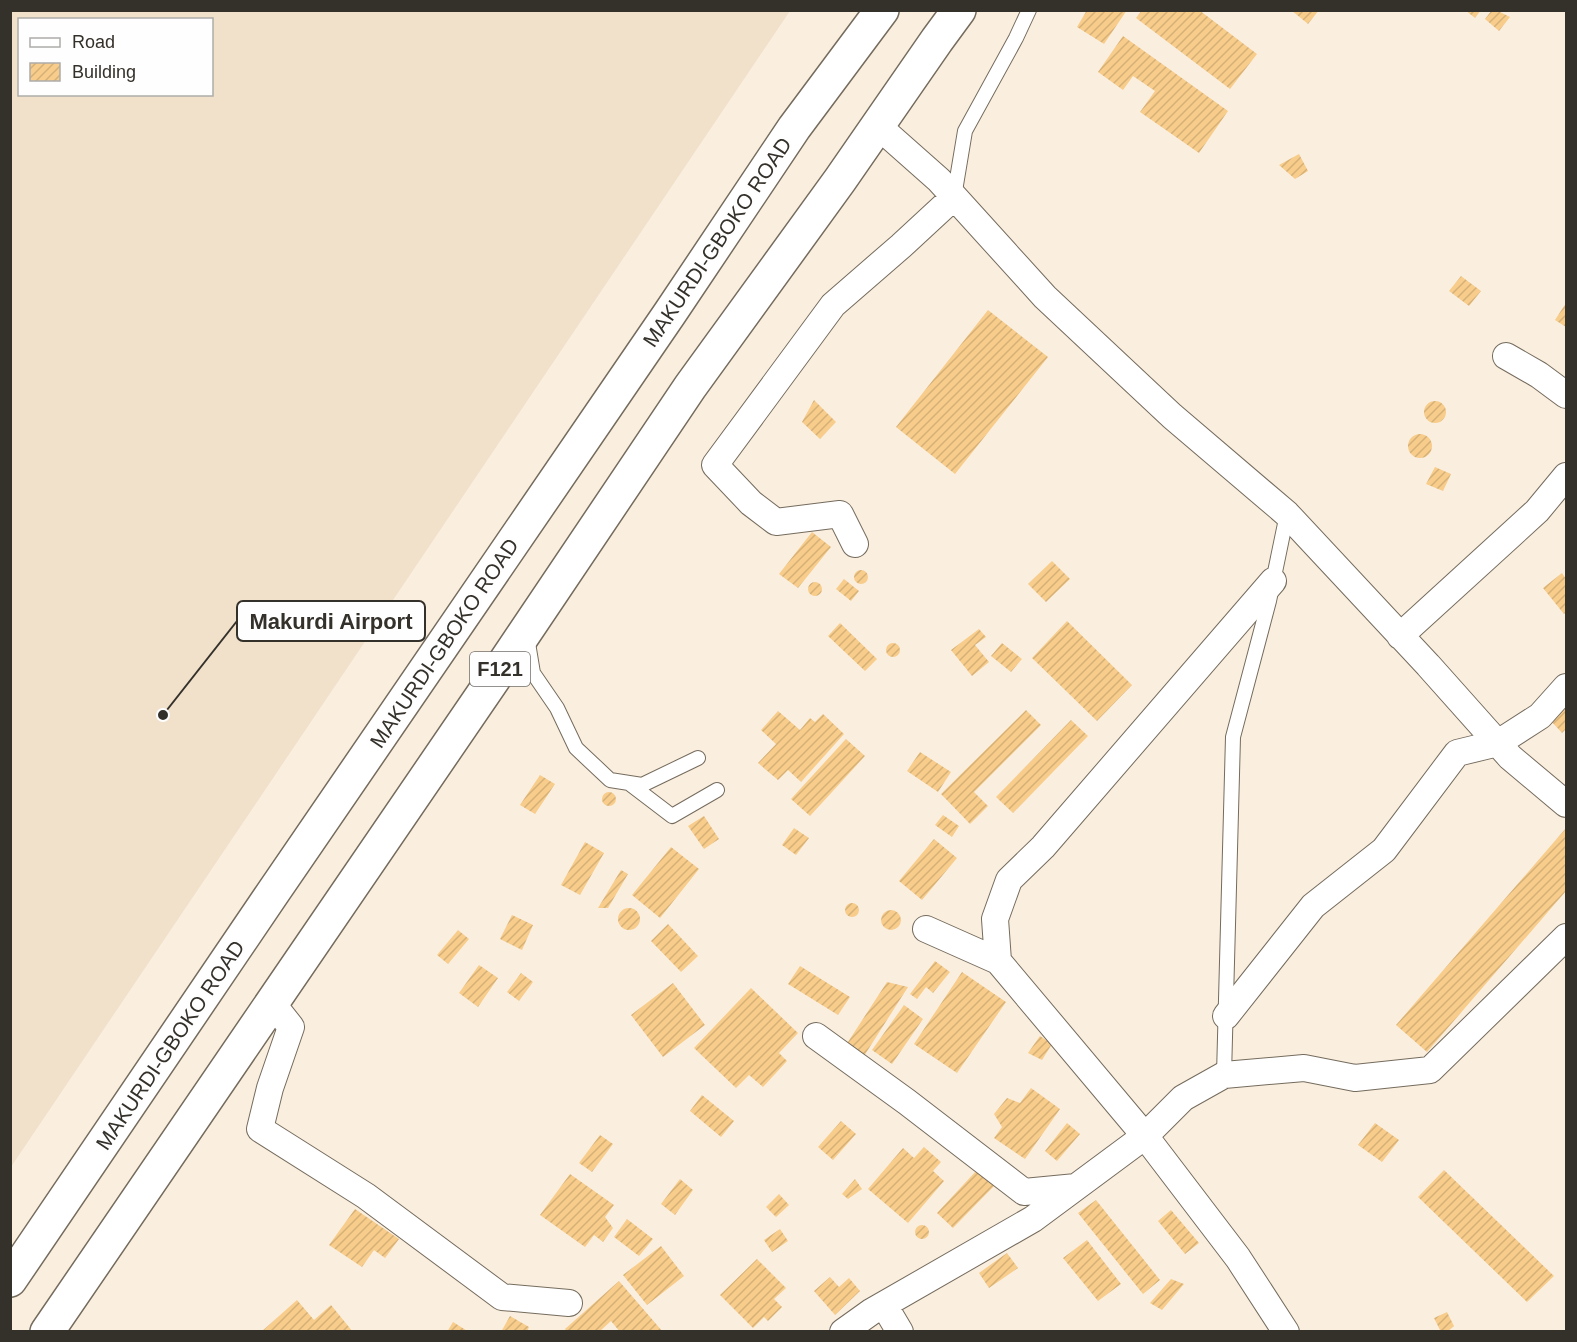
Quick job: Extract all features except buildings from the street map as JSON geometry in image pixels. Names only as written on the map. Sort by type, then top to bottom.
[{"type":"main road","name":"MAKURDI-GBOKO ROAD","points":[[10,1280],[794,128],[882,10]]},
{"type":"main road","name":"F121","points":[[47,1332],[690,387],[959,10]]},
{"type":"street","points":[[878,126],[939,180],[1045,297],[1172,416],[1287,514],[1510,757],[1566,804]]},
{"type":"street","points":[[855,544],[840,514],[776,522],[751,503],[715,465],[833,305],[954,197]]},
{"type":"street","points":[[1506,356],[1539,375],[1566,395]]},
{"type":"street","points":[[1400,636],[1537,511],[1566,476]]},
{"type":"street","points":[[998,961],[995,919],[1009,880],[1043,847],[1273,581]]},
{"type":"street","points":[[1226,1016],[1313,906],[1384,850],[1457,753],[1498,742],[1540,716],[1566,687]]},
{"type":"street","points":[[927,929],[998,961],[1145,1136],[1238,1258],[1286,1332]]},
{"type":"street","points":[[843,1332],[884,1305],[1033,1219],[1145,1136],[1183,1098],[1224,1075],[1304,1068],[1354,1078],[1430,1070],[1566,937]]},
{"type":"street","points":[[272,1004],[291,1027],[270,1088],[260,1129],[366,1196],[502,1297],[568,1303]]},
{"type":"street","points":[[816,1036],[907,1102],[1024,1192],[1077,1187]]},
{"type":"street","points":[[884,1305],[900,1332]]},
{"type":"lane","points":[[954,197],[965,130],[1029,10]]},
{"type":"lane","points":[[1224,1075],[1233,737],[1269,601],[1287,514]]},
{"type":"lane","points":[[526,631],[532,673],[557,708],[576,748],[610,780],[642,785],[698,758]]},
{"type":"lane","points":[[628,783],[672,816],[717,790]]},
{"type":"shaded area","points":[[10,11],[790,11],[11,1167]]},
{"type":"place","name":"Makurdi Airport","points":[[163,715]]}]
